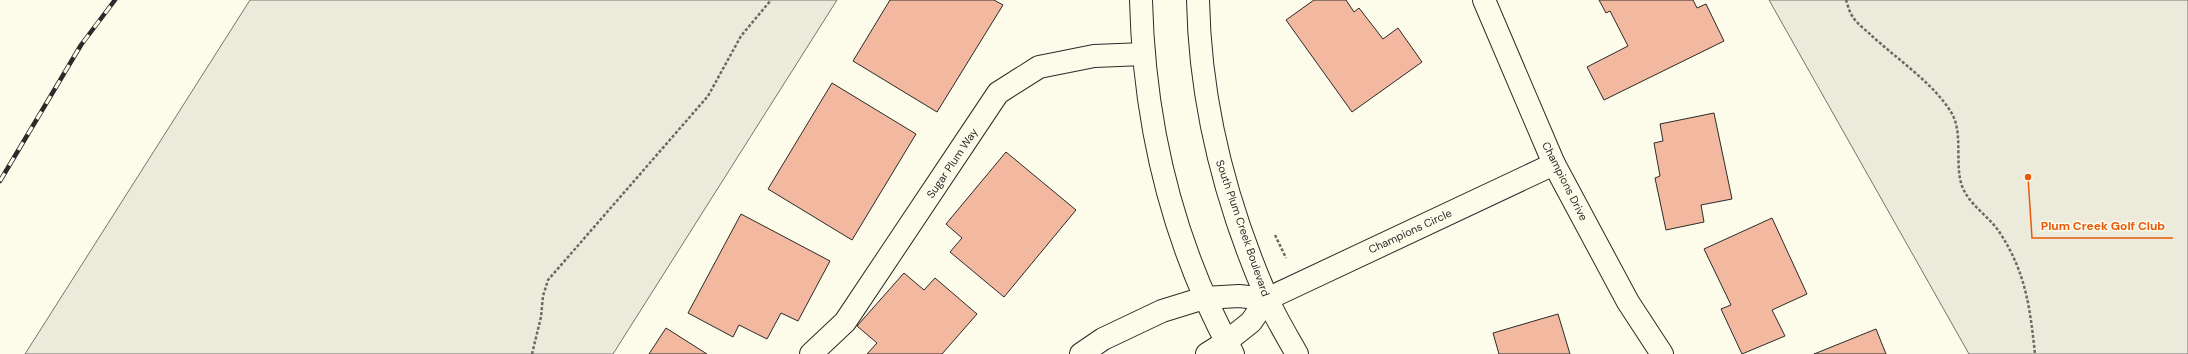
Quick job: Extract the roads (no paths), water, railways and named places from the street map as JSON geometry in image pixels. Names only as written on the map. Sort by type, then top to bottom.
[{"type":"street","points":[[1141,0],[1144,54],[1163,178],[1176,223],[1204,298],[1229,348]]},
{"type":"street","name":"South Plum Creek Boulevard","points":[[1198,0],[1207,106],[1216,147],[1229,194],[1267,299],[1297,354]]},
{"type":"street","name":"Champions Drive","points":[[1484,0],[1554,164],[1628,302],[1662,354]]},
{"type":"street","name":"Sugar Plum Way","points":[[811,354],[845,322],[998,93],[1039,67],[1094,56],[1144,54]]},
{"type":"street","name":"Champions Circle","points":[[1267,299],[1298,283],[1554,164]]},
{"type":"street","points":[[1081,354],[1103,339],[1162,311],[1204,298],[1239,296],[1267,299],[1251,322],[1229,348],[1207,354]]},
{"type":"railway","points":[[0,181],[81,45],[115,0]]},
{"type":"place","name":"Plum Creek Golf Club","points":[[2028,177]]}]
